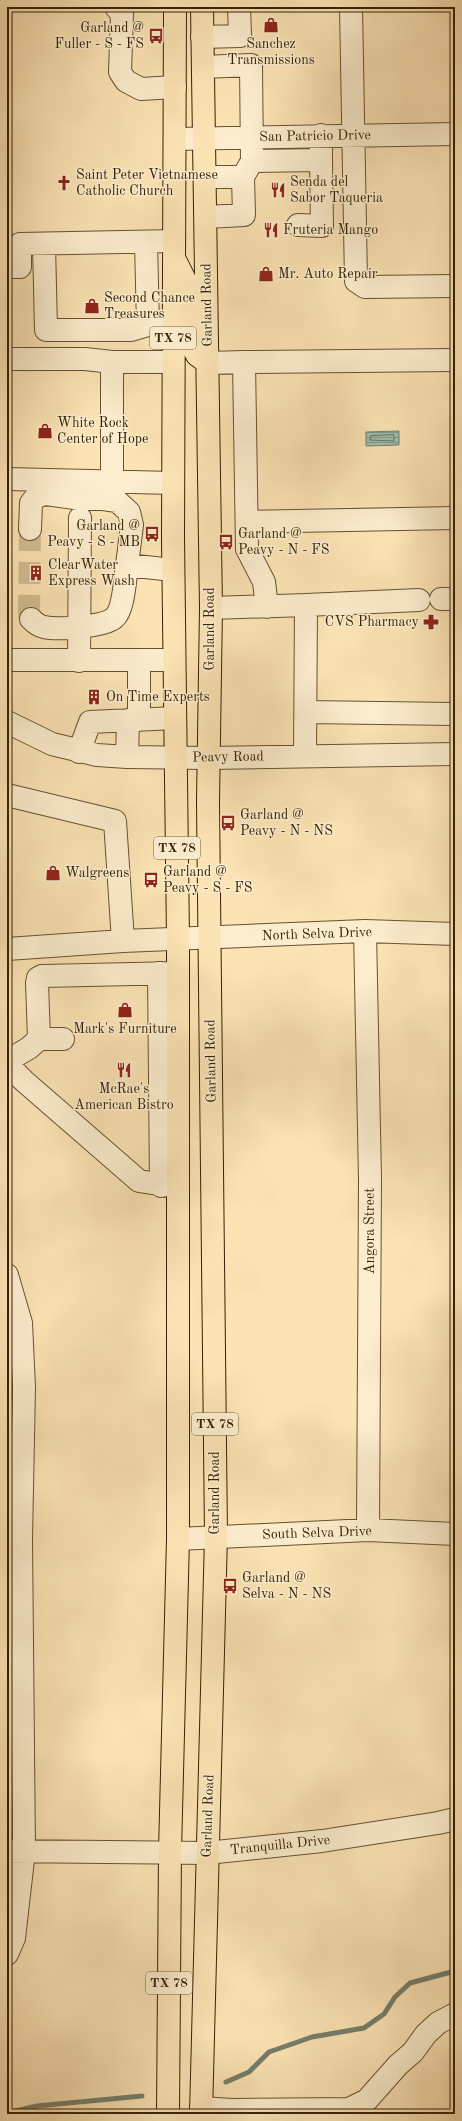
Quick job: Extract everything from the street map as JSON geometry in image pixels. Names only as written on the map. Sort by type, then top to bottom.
[{"type":"main road","name":"TX 78","points":[[168,2110],[170,1851],[178,1539],[169,1186],[168,973],[178,939],[173,660],[175,7]]},
{"type":"main road","name":"Garland Road","points":[[202,7],[206,177],[211,608],[209,758],[216,1536],[207,1852],[202,2111]]},
{"type":"main road","points":[[174,249],[190,290],[189,341],[197,355],[208,363]]},
{"type":"main road","points":[[168,2110],[202,2111]]},
{"type":"street","points":[[116,7],[122,14],[120,72],[126,81],[140,89],[175,87]]},
{"type":"street","points":[[202,37],[240,36],[239,7]]},
{"type":"street","points":[[351,7],[352,135],[356,281],[365,287],[455,286]]},
{"type":"street","points":[[203,66],[251,65],[251,137],[244,216],[206,217]]},
{"type":"street","name":"San Patricio Drive","points":[[175,138],[455,134]]},
{"type":"street","points":[[298,225],[322,226],[321,136]]},
{"type":"street","points":[[206,177],[248,169],[321,160]]},
{"type":"street","points":[[7,267],[20,267],[20,244],[44,245],[146,242],[174,249]]},
{"type":"street","points":[[146,242],[148,325]]},
{"type":"street","points":[[44,245],[47,359]]},
{"type":"street","points":[[46,330],[131,330],[148,325],[173,326]]},
{"type":"street","points":[[7,359],[85,359],[112,362],[173,362]]},
{"type":"street","points":[[208,363],[455,360]]},
{"type":"street","points":[[112,362],[112,481]]},
{"type":"street","points":[[244,362],[247,549],[264,582],[267,607]]},
{"type":"street","points":[[7,479],[173,483]]},
{"type":"street","points":[[30,529],[31,503],[37,496],[46,494],[82,499],[103,498],[118,501],[129,512],[132,525],[120,609],[114,618],[104,622],[80,627],[45,628],[36,624],[31,619]]},
{"type":"street","points":[[79,661],[80,518]]},
{"type":"street","points":[[247,522],[455,518]]},
{"type":"street","points":[[127,566],[173,570]]},
{"type":"street","points":[[211,608],[419,600]]},
{"type":"street","points":[[305,756],[306,605]]},
{"type":"street","points":[[7,660],[173,660]]},
{"type":"street","points":[[127,757],[134,720],[139,660]]},
{"type":"street","points":[[306,712],[455,714]]},
{"type":"street","points":[[79,752],[90,722],[175,718]]},
{"type":"street","name":"Peavy Road","points":[[7,722],[52,744],[79,752],[127,757],[209,758],[455,754]]},
{"type":"street","points":[[7,795],[115,821],[123,941]]},
{"type":"street","name":"North Selva Drive","points":[[7,949],[123,941],[365,931],[455,934]]},
{"type":"street","name":"Angora Street","points":[[365,931],[370,1179],[368,1530]]},
{"type":"street","points":[[39,1039],[38,978],[42,976],[168,973]]},
{"type":"street","points":[[7,1061],[29,1048],[39,1039],[63,1039]]},
{"type":"street","points":[[7,1064],[24,1081],[139,1181],[169,1186]]},
{"type":"street","points":[[7,1275],[21,1323],[15,1388],[14,1539],[16,1851],[14,1938],[7,1954]]},
{"type":"street","name":"South Selva Drive","points":[[178,1539],[368,1530],[455,1534]]},
{"type":"street","name":"Tranquilla Drive","points":[[16,1851],[207,1852],[322,1841],[438,1823],[455,1818]]},
{"type":"street","points":[[202,2111],[232,2112],[349,2109],[367,2100],[398,2065],[413,2052],[426,2034],[438,2023],[455,2014]]},
{"type":"water","points":[[399,431],[399,445],[366,446],[366,432]]},
{"type":"waterway","points":[[226,2082],[249,2072],[269,2052],[312,2037],[364,2028],[384,2014],[395,1997],[410,1983],[455,1971]]},
{"type":"waterway","points":[[7,2113],[37,2106],[142,2096]]},
{"type":"tunnel","points":[[30,529],[29,615],[31,619]]},
{"type":"place","name":"Sanchez Transmissions","points":[[271,25]]},
{"type":"place","name":"Garland @ Fuller - S - FS","points":[[156,36]]},
{"type":"place","name":"Saint Peter Vietnamese Catholic Church","points":[[64,183]]},
{"type":"place","name":"Senda del Sabor Taqueria","points":[[278,190]]},
{"type":"place","name":"Fruteria Mango","points":[[271,230]]},
{"type":"place","name":"Mr. Auto Repair","points":[[266,274]]},
{"type":"place","name":"Second Chance Treasures","points":[[92,306]]},
{"type":"place","name":"White Rock Center of Hope","points":[[45,431]]},
{"type":"place","name":"Garland @ Peavy - S - MB","points":[[152,534]]},
{"type":"place","name":"Garland @ Peavy - N - FS","points":[[226,542]]},
{"type":"place","name":"ClearWater Express Wash","points":[[36,573]]},
{"type":"place","name":"CVS Pharmacy","points":[[431,622]]},
{"type":"place","name":"On Time Experts","points":[[94,697]]},
{"type":"place","name":"Garland @ Peavy - N - NS","points":[[228,823]]},
{"type":"place","name":"Walgreens","points":[[53,873]]},
{"type":"place","name":"Garland @ Peavy - S - FS","points":[[151,880]]},
{"type":"place","name":"Mark's Furniture","points":[[125,1010]]},
{"type":"place","name":"McRae's American Bistro","points":[[124,1070]]},
{"type":"place","name":"Garland @ Selva - N - NS","points":[[230,1586]]}]
